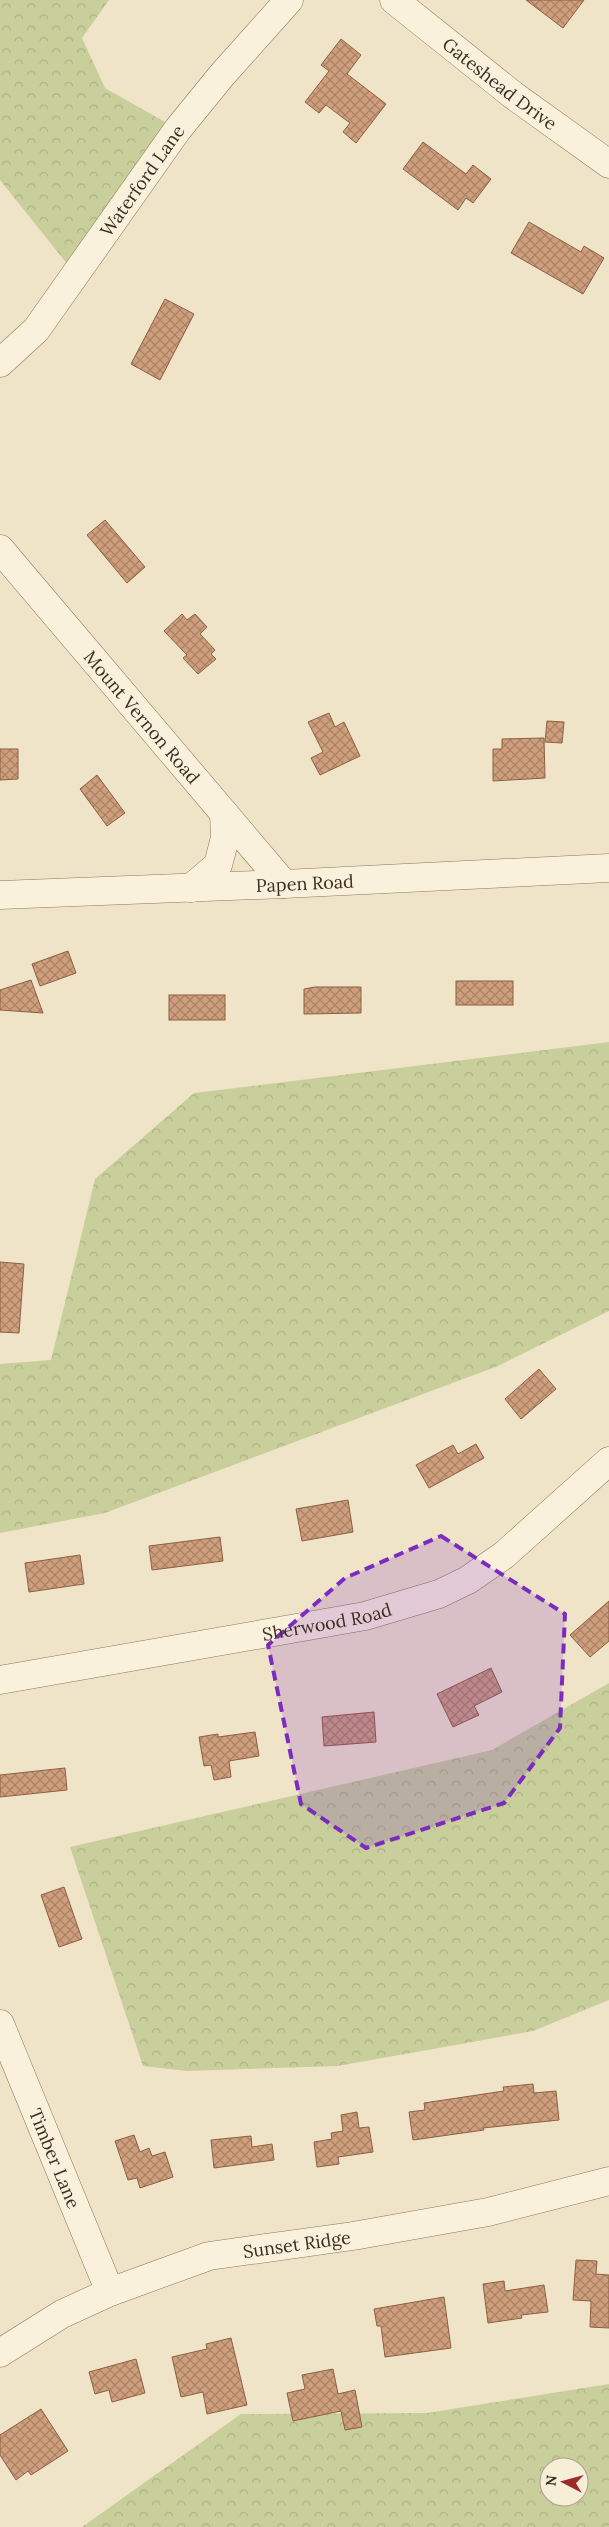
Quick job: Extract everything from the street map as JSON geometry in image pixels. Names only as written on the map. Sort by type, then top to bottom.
[{"type":"street","name":"Waterford Lane","points":[[0,363],[36,330],[178,129],[222,75],[289,0]]},
{"type":"street","name":"Gateshead Drive","points":[[394,0],[512,95],[609,164]]},
{"type":"street","name":"Mount Vernon Road","points":[[0,549],[284,884]]},
{"type":"street","points":[[191,888],[218,865],[225,838],[224,813]]},
{"type":"street","name":"Papen Road","points":[[0,895],[284,884],[609,868]]},
{"type":"street","name":"Sherwood Road","points":[[0,1680],[365,1616],[439,1594],[468,1580],[504,1555],[609,1461]]},
{"type":"street","name":"Timber Lane","points":[[0,2024],[110,2292]]},
{"type":"street","name":"Sunset Ridge","points":[[0,2353],[62,2314],[110,2292],[210,2256],[352,2236],[488,2212],[609,2181]]},
{"type":"highlighted area","points":[[441,1536],[565,1614],[560,1728],[504,1803],[366,1848],[301,1804],[268,1645],[345,1578]]},
{"type":"green space","points":[[0,0],[109,0],[82,38],[105,88],[172,126],[68,265],[0,180]]},
{"type":"green space","points":[[609,1042],[609,1311],[498,1366],[105,1513],[0,1533],[0,1364],[51,1360],[95,1179],[194,1093]]},
{"type":"green space","points":[[609,1683],[609,2000],[533,2031],[338,2066],[187,2071],[143,2066],[70,1847],[492,1750]]},
{"type":"green space","points":[[609,2384],[609,2527],[82,2527],[241,2414],[427,2413]]},
{"type":"building","points":[[526,0],[584,0],[563,28]]},
{"type":"building","points":[[341,39],[361,55],[347,74],[386,104],[356,143],[343,132],[350,123],[326,105],[319,113],[305,102],[329,71],[321,65]]},
{"type":"building","points":[[423,142],[466,174],[473,165],[491,179],[473,203],[466,198],[458,210],[403,169]]},
{"type":"building","points":[[529,222],[581,252],[584,246],[604,258],[583,294],[511,253]]},
{"type":"building","points":[[165,299],[194,314],[160,380],[131,364]]},
{"type":"building","points":[[105,520],[145,567],[127,583],[87,535]]},
{"type":"building","points":[[182,614],[187,620],[195,614],[207,627],[200,634],[215,650],[211,654],[216,659],[198,674],[183,658],[187,655],[164,631]]},
{"type":"building","points":[[329,713],[335,727],[344,722],[360,756],[320,775],[311,758],[323,752],[308,722]]},
{"type":"building","points":[[547,721],[564,722],[562,743],[545,742]]},
{"type":"building","points":[[544,738],[545,778],[493,781],[493,749],[502,749],[502,739]]},
{"type":"building","points":[[0,749],[18,749],[18,779],[0,780]]},
{"type":"building","points":[[97,775],[125,813],[107,826],[80,789]]},
{"type":"building","points":[[68,951],[76,973],[40,986],[32,964]]},
{"type":"building","points":[[31,980],[43,1013],[0,1010],[0,990]]},
{"type":"building","points":[[456,981],[513,981],[513,1005],[456,1005]]},
{"type":"building","points":[[315,987],[361,987],[361,1013],[304,1014],[304,989]]},
{"type":"building","points":[[169,995],[225,995],[225,1020],[169,1020]]},
{"type":"building","points":[[0,1262],[24,1264],[19,1333],[0,1332]]},
{"type":"building","points":[[539,1369],[556,1389],[521,1419],[505,1399]]},
{"type":"building","points":[[476,1444],[484,1458],[429,1488],[416,1465],[453,1445],[458,1454]]},
{"type":"building","points":[[348,1500],[353,1532],[302,1541],[296,1509]]},
{"type":"building","points":[[220,1537],[223,1561],[152,1570],[149,1546]]},
{"type":"building","points":[[80,1555],[84,1584],[29,1592],[25,1563]]},
{"type":"building","points":[[609,1601],[609,1641],[590,1657],[570,1635]]},
{"type":"building","points":[[491,1668],[502,1692],[474,1706],[479,1715],[453,1727],[437,1694]]},
{"type":"building","points":[[374,1712],[376,1742],[324,1746],[322,1717]]},
{"type":"building","points":[[255,1732],[259,1756],[229,1761],[231,1777],[214,1780],[211,1765],[204,1766],[199,1737],[218,1734],[218,1737]]},
{"type":"building","points":[[65,1768],[67,1790],[0,1797],[0,1775]]},
{"type":"building","points":[[64,1887],[82,1939],[59,1947],[41,1895]]},
{"type":"building","points":[[533,2084],[534,2093],[556,2091],[559,2120],[483,2128],[484,2130],[413,2140],[409,2112],[425,2110],[424,2103],[504,2091],[503,2087]]},
{"type":"building","points":[[357,2112],[359,2128],[369,2127],[373,2152],[338,2157],[339,2164],[317,2167],[314,2142],[332,2139],[331,2133],[343,2131],[341,2115]]},
{"type":"building","points":[[134,2135],[140,2152],[149,2148],[152,2156],[165,2152],[173,2177],[140,2188],[137,2178],[128,2180],[115,2141]]},
{"type":"building","points":[[251,2136],[252,2147],[272,2144],[274,2160],[214,2168],[211,2140]]},
{"type":"building","points":[[576,2260],[597,2261],[596,2274],[609,2275],[609,2328],[590,2327],[591,2301],[573,2300]]},
{"type":"building","points":[[504,2281],[505,2291],[544,2285],[548,2312],[521,2315],[522,2318],[488,2323],[483,2284]]},
{"type":"building","points":[[444,2297],[451,2348],[385,2357],[381,2326],[377,2326],[374,2309]]},
{"type":"building","points":[[231,2338],[247,2405],[207,2414],[203,2392],[181,2397],[172,2357],[207,2349],[206,2344]]},
{"type":"building","points":[[136,2359],[145,2393],[112,2402],[109,2390],[95,2394],[89,2372]]},
{"type":"building","points":[[333,2369],[338,2394],[355,2390],[362,2427],[345,2430],[341,2411],[293,2421],[287,2393],[305,2389],[302,2375]]},
{"type":"building","points":[[41,2409],[68,2451],[31,2475],[28,2471],[16,2480],[0,2455],[0,2435]]}]
